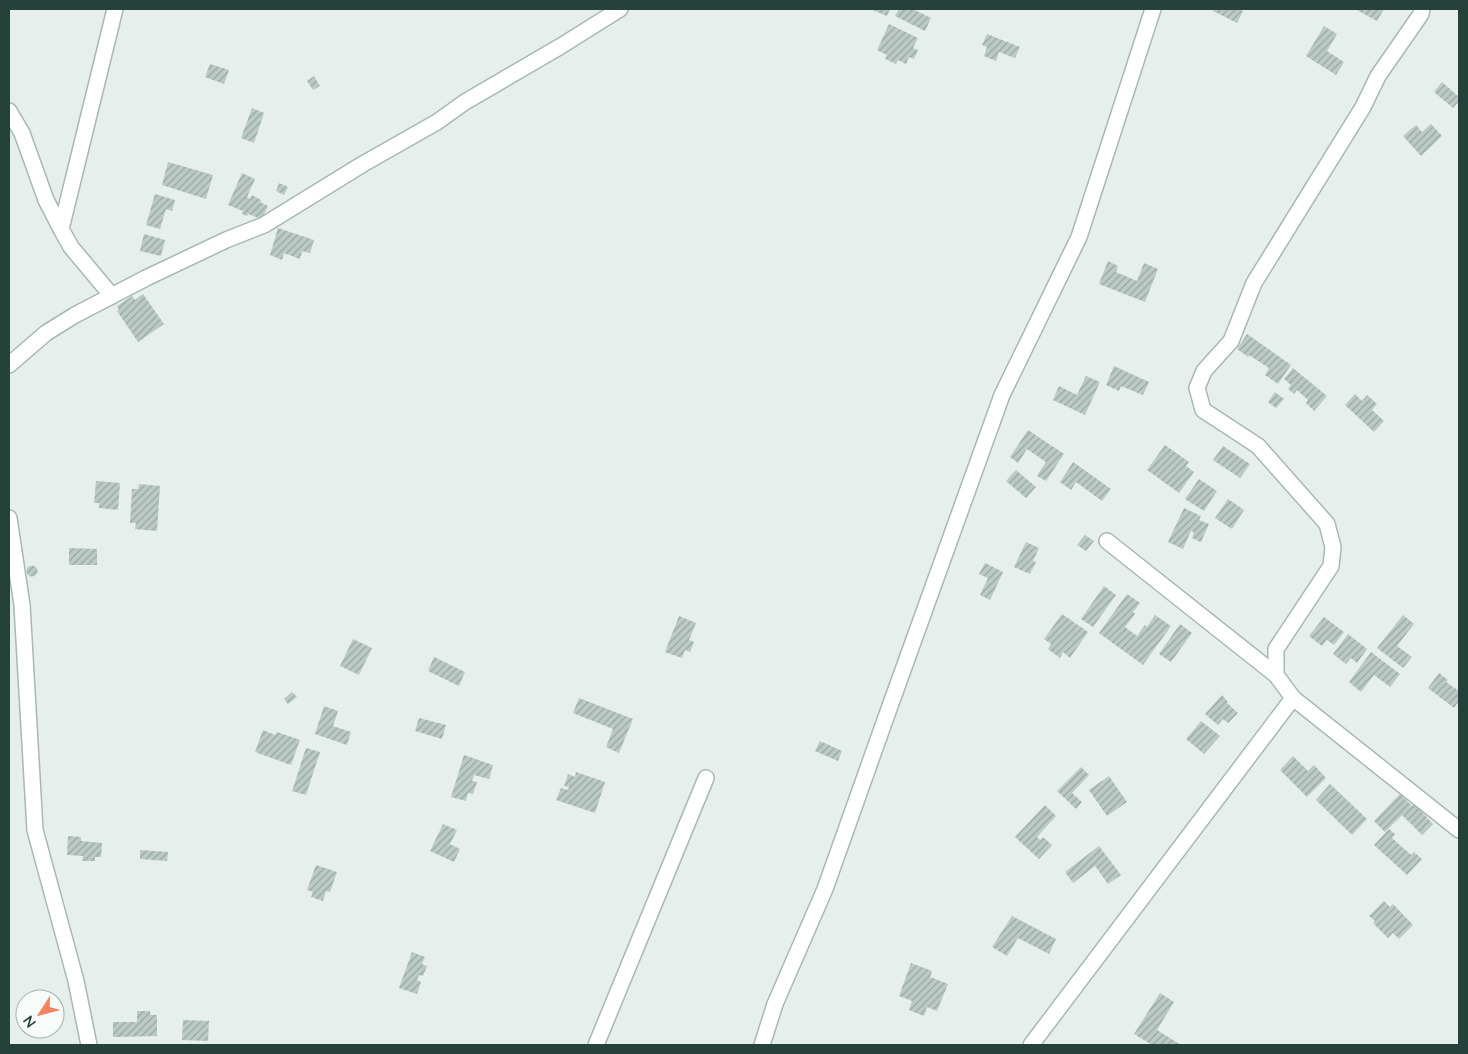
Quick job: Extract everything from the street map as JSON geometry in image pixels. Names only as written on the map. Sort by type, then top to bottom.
[{"type":"street","points":[[61,229],[114,9]]},
{"type":"street","points":[[9,364],[46,333],[75,315],[226,240],[264,225],[363,164],[437,122],[465,102],[620,9]]},
{"type":"street","points":[[762,1045],[774,1004],[826,889],[888,710],[1002,395],[1079,236],[1153,9]]},
{"type":"street","points":[[1276,675],[1276,649],[1331,566],[1334,547],[1327,524],[1258,446],[1202,410],[1197,388],[1204,370],[1231,341],[1254,283],[1363,107],[1378,76],[1421,14],[1422,9]]},
{"type":"street","points":[[9,111],[22,133],[46,200],[71,247],[112,296]]},
{"type":"street","points":[[9,518],[22,605],[35,830],[76,981],[90,1045]]},
{"type":"street","points":[[1107,541],[1276,675],[1293,698],[1459,830]]},
{"type":"street","points":[[1031,1045],[1293,698]]},
{"type":"street","points":[[596,1045],[706,778]]},
{"type":"building","points":[[870,9],[890,9],[887,16]]},
{"type":"building","points":[[899,9],[913,9],[931,18],[925,31],[895,16]]},
{"type":"building","points":[[1214,9],[1238,9],[1243,11],[1237,23],[1213,11]]},
{"type":"building","points":[[1355,9],[1384,9],[1377,21]]},
{"type":"building","points":[[889,24],[918,38],[913,48],[918,50],[914,59],[909,57],[906,64],[898,60],[896,64],[885,59],[887,55],[877,50]]},
{"type":"building","points":[[1324,26],[1337,34],[1327,51],[1344,62],[1336,75],[1306,56]]},
{"type":"building","points":[[987,34],[1020,47],[1015,58],[999,52],[996,61],[984,56],[987,47],[982,45]]},
{"type":"building","points":[[210,64],[229,70],[224,84],[205,77]]},
{"type":"building","points":[[314,76],[320,86],[313,90],[307,81]]},
{"type":"building","points":[[1442,82],[1459,97],[1459,101],[1453,108],[1434,92]]},
{"type":"building","points":[[252,108],[264,113],[254,143],[241,138]]},
{"type":"building","points":[[1431,124],[1442,136],[1421,156],[1403,136],[1416,125],[1422,132]]},
{"type":"building","points":[[168,162],[213,175],[206,199],[162,185]]},
{"type":"building","points":[[242,173],[255,179],[247,197],[250,199],[252,195],[268,206],[262,219],[242,214],[243,211],[228,205]]},
{"type":"building","points":[[279,183],[288,187],[284,195],[276,191]]},
{"type":"building","points":[[155,194],[175,200],[172,211],[166,209],[160,229],[146,225]]},
{"type":"building","points":[[278,228],[314,240],[310,253],[302,251],[300,259],[284,253],[282,260],[270,255]]},
{"type":"building","points":[[144,234],[165,240],[161,256],[140,251]]},
{"type":"building","points":[[1108,261],[1118,266],[1116,272],[1137,281],[1144,263],[1158,269],[1145,302],[1099,284]]},
{"type":"building","points":[[143,294],[164,324],[138,342],[117,311],[119,310],[117,306],[132,296],[135,300]]},
{"type":"building","points":[[1247,334],[1291,365],[1278,384],[1265,375],[1269,368],[1237,349]]},
{"type":"building","points":[[1114,366],[1149,382],[1143,395],[1121,386],[1119,391],[1106,385]]},
{"type":"building","points":[[1293,368],[1327,396],[1314,411],[1306,403],[1308,400],[1297,390],[1294,394],[1288,389],[1291,385],[1284,379]]},
{"type":"building","points":[[1086,376],[1100,382],[1085,415],[1053,400],[1059,386],[1077,395]]},
{"type":"building","points":[[1275,392],[1284,399],[1276,408],[1268,402]]},
{"type":"building","points":[[1355,394],[1362,401],[1367,395],[1377,404],[1372,410],[1384,421],[1374,432],[1345,405]]},
{"type":"building","points":[[1028,430],[1064,454],[1046,481],[1037,476],[1046,462],[1027,449],[1018,463],[1010,457]]},
{"type":"building","points":[[1165,445],[1189,462],[1186,466],[1194,472],[1179,493],[1147,470]]},
{"type":"building","points":[[1223,446],[1250,464],[1240,478],[1213,460]]},
{"type":"building","points":[[1073,462],[1111,489],[1102,501],[1076,482],[1071,490],[1060,482]]},
{"type":"building","points":[[1016,470],[1036,487],[1026,498],[1006,481]]},
{"type":"building","points":[[1199,479],[1217,491],[1204,511],[1185,499]]},
{"type":"building","points":[[96,481],[120,483],[118,510],[99,508],[99,503],[94,503]]},
{"type":"building","points":[[139,484],[160,486],[157,531],[135,529],[136,523],[130,523],[132,489],[138,489]]},
{"type":"building","points":[[1228,499],[1244,510],[1232,529],[1215,518]]},
{"type":"building","points":[[1184,508],[1201,516],[1199,520],[1209,524],[1201,542],[1192,538],[1194,532],[1191,531],[1183,549],[1168,542]]},
{"type":"building","points":[[1085,535],[1094,541],[1086,551],[1077,545]]},
{"type":"building","points":[[1026,542],[1039,548],[1033,561],[1036,562],[1030,574],[1014,567]]},
{"type":"building","points":[[69,548],[97,549],[97,565],[69,565]]},
{"type":"building","points":[[985,563],[1003,572],[990,600],[980,595],[988,578],[979,574]]},
{"type":"building","points":[[30,566],[34,566],[37,571],[36,575],[30,576],[27,573],[27,569]]},
{"type":"building","points":[[1104,586],[1116,595],[1093,627],[1081,619]]},
{"type":"building","points":[[1127,594],[1140,603],[1133,612],[1135,614],[1125,627],[1137,636],[1145,625],[1147,627],[1155,615],[1171,626],[1143,665],[1099,633]]},
{"type":"building","points":[[1062,614],[1088,632],[1070,658],[1063,652],[1060,658],[1048,649],[1051,644],[1044,639]]},
{"type":"building","points":[[1403,615],[1414,624],[1397,646],[1412,657],[1403,668],[1377,648]]},
{"type":"building","points":[[679,616],[696,623],[689,640],[694,642],[690,652],[685,650],[682,658],[665,652]]},
{"type":"building","points":[[1324,617],[1344,632],[1334,645],[1327,640],[1322,646],[1309,636]]},
{"type":"building","points":[[1180,624],[1192,633],[1171,662],[1159,654]]},
{"type":"building","points":[[1348,634],[1367,649],[1357,663],[1351,658],[1346,664],[1333,654]]},
{"type":"building","points":[[353,639],[372,648],[359,675],[340,666]]},
{"type":"building","points":[[1371,652],[1400,674],[1390,687],[1374,675],[1361,692],[1349,682]]},
{"type":"building","points":[[434,657],[465,672],[459,686],[428,671]]},
{"type":"building","points":[[1439,673],[1448,680],[1446,682],[1459,691],[1459,701],[1454,708],[1428,688]]},
{"type":"building","points":[[292,692],[297,697],[288,704],[284,699]]},
{"type":"building","points":[[1222,695],[1227,703],[1238,713],[1228,723],[1223,719],[1218,725],[1205,714]]},
{"type":"building","points":[[579,698],[633,719],[619,753],[606,747],[613,729],[573,713]]},
{"type":"building","points":[[324,706],[338,711],[333,726],[351,732],[347,745],[315,734]]},
{"type":"building","points":[[419,718],[446,725],[442,739],[415,731]]},
{"type":"building","points":[[1201,721],[1220,736],[1204,754],[1186,739]]},
{"type":"building","points":[[263,730],[275,735],[277,732],[300,740],[291,765],[255,752]]},
{"type":"building","points":[[820,741],[842,751],[838,761],[815,751]]},
{"type":"building","points":[[306,748],[320,752],[306,795],[292,791]]},
{"type":"building","points":[[464,755],[493,765],[489,779],[474,775],[472,781],[477,782],[473,794],[468,793],[466,801],[451,797]]},
{"type":"building","points":[[1293,756],[1308,771],[1314,765],[1326,778],[1307,797],[1280,770]]},
{"type":"building","points":[[1081,767],[1089,775],[1072,793],[1082,802],[1076,809],[1057,791]]},
{"type":"building","points":[[576,772],[605,782],[595,813],[556,800],[561,788],[568,790],[569,787],[564,786],[568,774],[575,777]]},
{"type":"building","points":[[1109,776],[1127,802],[1107,816],[1089,790]]},
{"type":"building","points":[[1330,784],[1367,819],[1352,835],[1316,800]]},
{"type":"building","points":[[1400,794],[1412,806],[1414,804],[1433,824],[1422,835],[1402,815],[1385,832],[1374,821]]},
{"type":"building","points":[[1045,805],[1056,816],[1037,837],[1040,840],[1043,837],[1052,845],[1039,859],[1015,837]]},
{"type":"building","points":[[443,824],[457,830],[450,844],[460,849],[454,862],[430,851]]},
{"type":"building","points":[[1389,829],[1395,834],[1392,838],[1411,855],[1414,852],[1422,859],[1407,875],[1374,845]]},
{"type":"building","points":[[68,836],[81,837],[81,841],[102,843],[101,857],[95,857],[95,861],[82,861],[83,856],[67,855]]},
{"type":"building","points":[[1099,846],[1121,875],[1108,884],[1095,866],[1073,883],[1065,872]]},
{"type":"building","points":[[140,850],[168,852],[167,861],[140,859]]},
{"type":"building","points":[[316,865],[337,872],[330,892],[326,891],[323,901],[311,897],[313,892],[307,890]]},
{"type":"building","points":[[1384,901],[1390,907],[1393,904],[1413,925],[1399,939],[1393,933],[1388,938],[1373,923],[1375,921],[1369,916]]},
{"type":"building","points":[[1012,916],[1056,939],[1049,954],[1018,938],[1007,956],[992,947]]},
{"type":"building","points":[[412,952],[425,957],[422,964],[427,966],[423,976],[419,975],[417,980],[421,982],[417,994],[399,988]]},
{"type":"building","points":[[911,963],[932,971],[930,977],[948,984],[937,1011],[927,1007],[924,1016],[909,1010],[912,1001],[899,996]]},
{"type":"building","points":[[1160,993],[1174,1002],[1157,1030],[1181,1045],[1152,1045],[1134,1034]]},
{"type":"building","points":[[137,1011],[150,1011],[150,1015],[157,1015],[157,1036],[113,1037],[113,1022],[137,1022]]},
{"type":"building","points":[[183,1020],[209,1021],[208,1041],[182,1040]]}]
